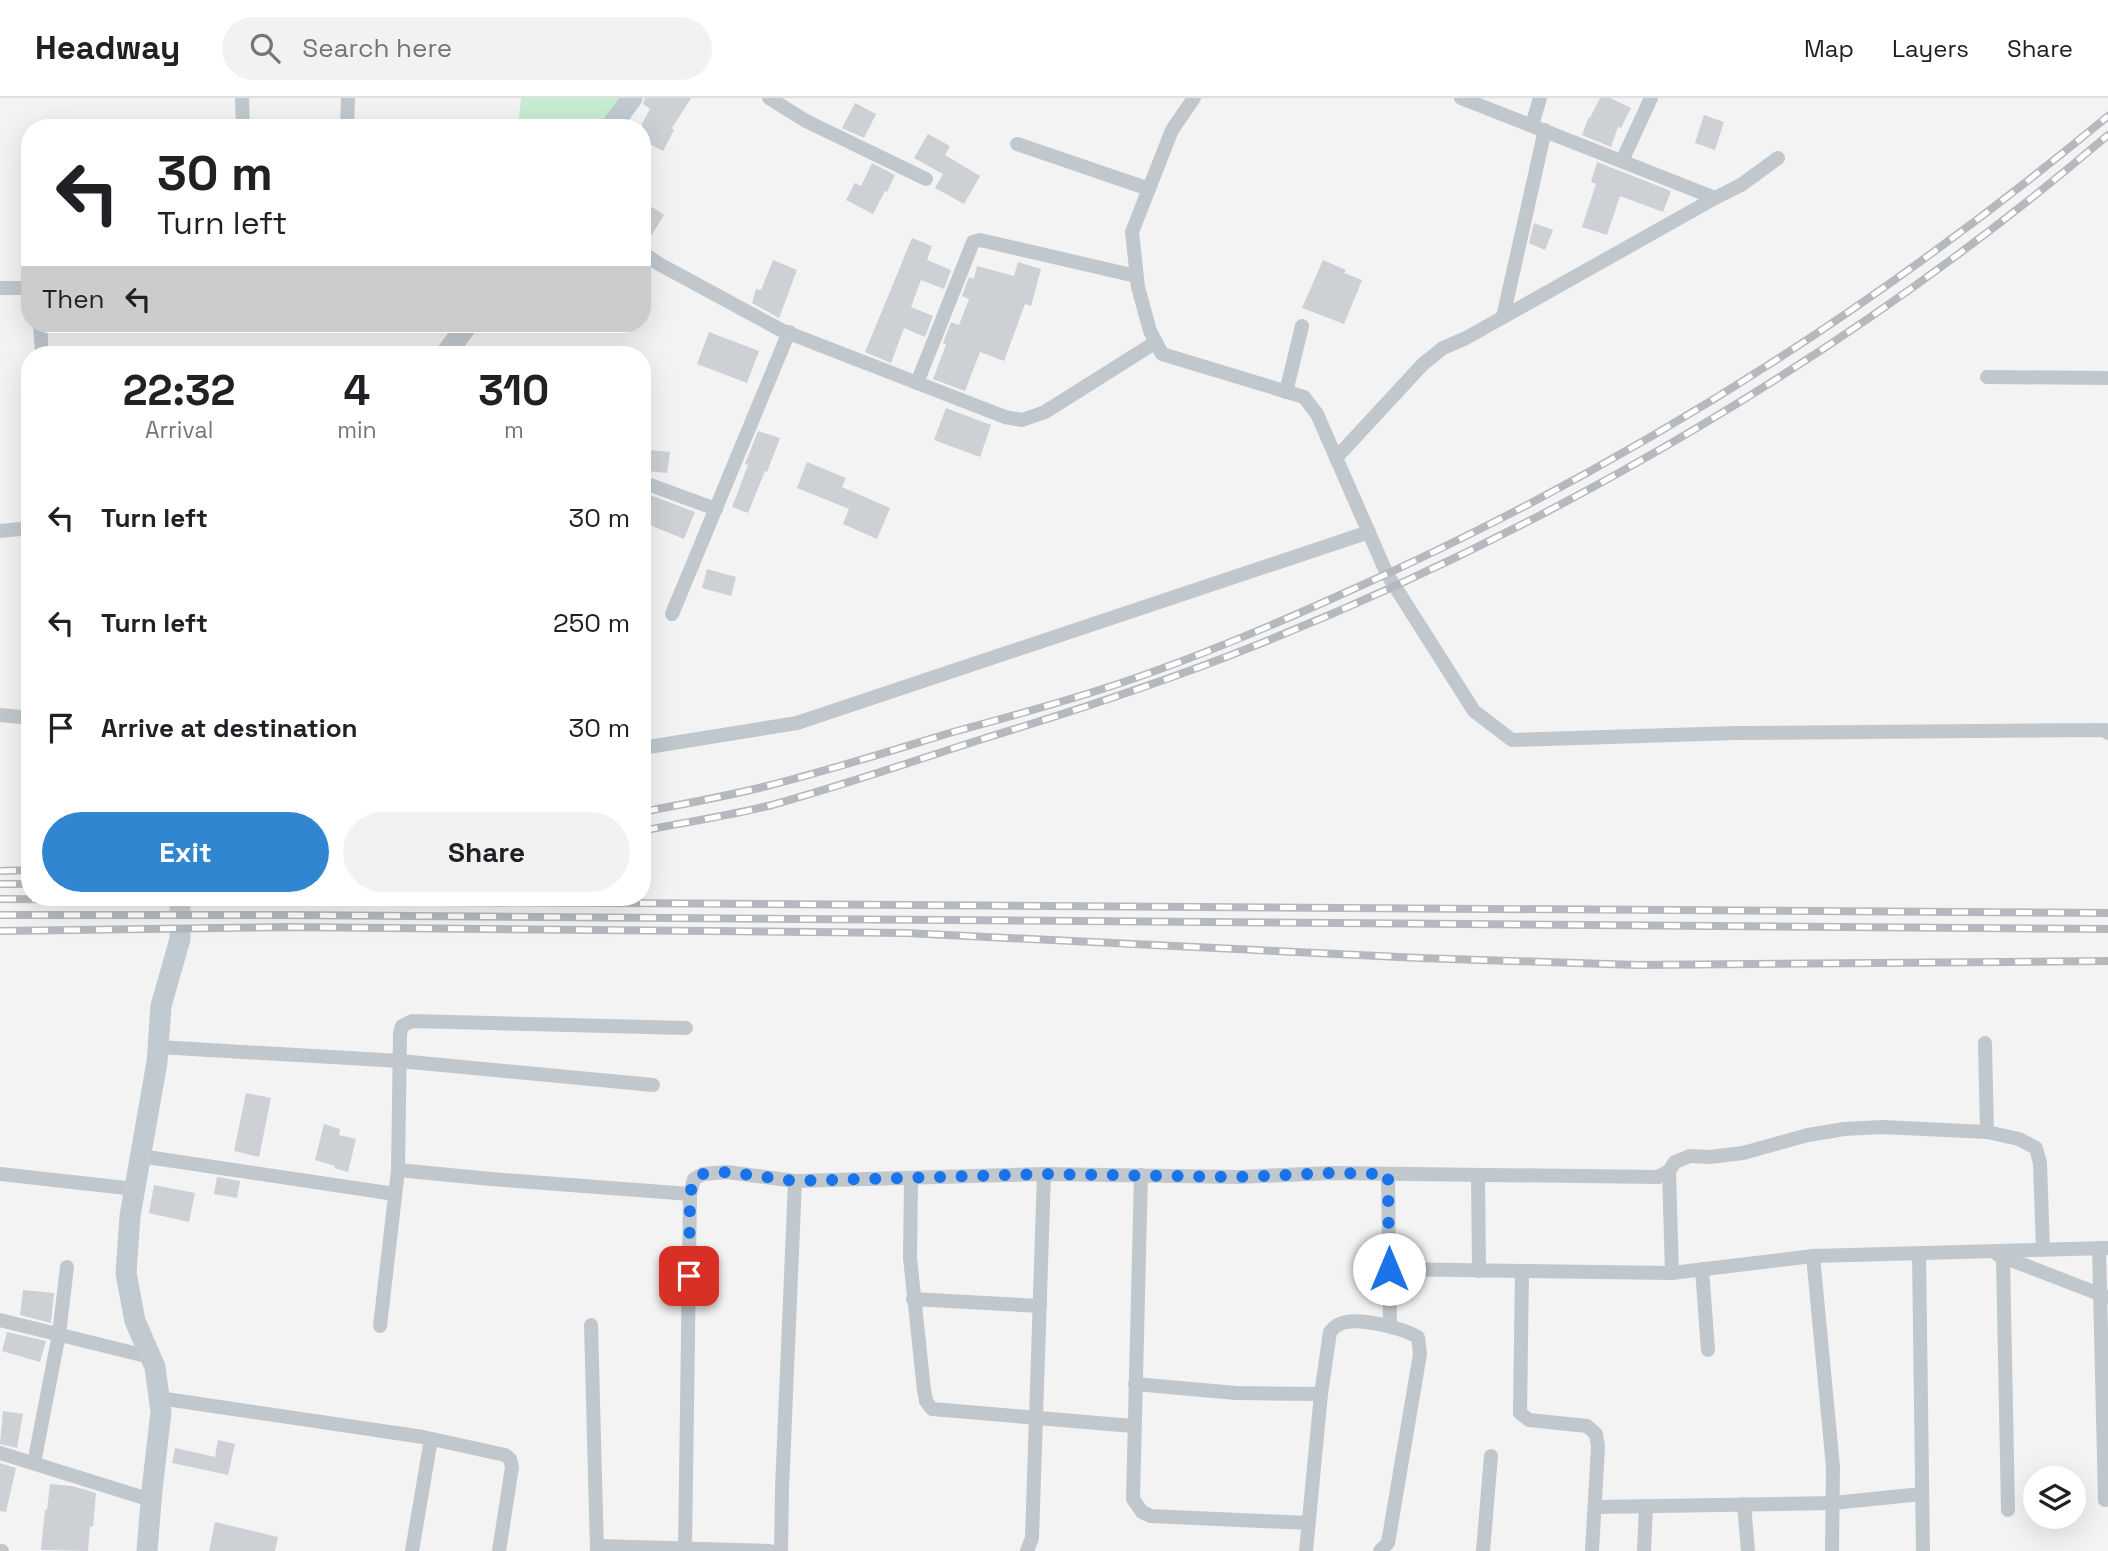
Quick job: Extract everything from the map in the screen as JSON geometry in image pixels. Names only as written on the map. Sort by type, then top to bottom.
[{"type":"street","points":[[242,98],[243,119]]},
{"type":"street","points":[[347,119],[348,98]]},
{"type":"street","points":[[617,119],[632,98]]},
{"type":"street","points":[[769,98],[806,121],[926,179]]},
{"type":"street","points":[[1194,98],[1172,130],[1132,232],[1136,276],[1150,331],[1162,354],[1304,397],[1317,414],[1387,575],[1474,711],[1512,740],[1735,733],[2107,731]]},
{"type":"street","points":[[1461,98],[1715,198]]},
{"type":"street","points":[[1503,317],[1539,128],[1540,98]]},
{"type":"street","points":[[1622,161],[1651,98]]},
{"type":"street","points":[[1017,144],[1149,189]]},
{"type":"street","points":[[1336,458],[1423,364],[1443,348],[1741,185],[1778,158]]},
{"type":"street","points":[[917,383],[972,242],[980,240],[1136,276]]},
{"type":"street","points":[[651,258],[749,314],[789,332],[1005,417],[1021,420],[1045,412],[1156,342]]},
{"type":"street","points":[[0,288],[21,288]]},
{"type":"street","points":[[1286,392],[1302,326]]},
{"type":"street","points":[[672,614],[789,332]]},
{"type":"street","points":[[1987,377],[2108,378]]},
{"type":"street","points":[[651,485],[716,509]]},
{"type":"street","points":[[0,531],[21,529]]},
{"type":"street","points":[[651,747],[797,723],[1369,532]]},
{"type":"street","points":[[0,715],[21,717]]},
{"type":"street","points":[[148,1551],[151,1500],[162,1412],[155,1367],[135,1321],[126,1273],[130,1216],[158,1047],[161,1006],[180,939]]},
{"type":"street","points":[[380,1326],[398,1170],[402,1026],[412,1021],[687,1028]]},
{"type":"street","points":[[1985,1043],[1987,1132]]},
{"type":"street","points":[[158,1047],[400,1061],[653,1085]]},
{"type":"street","points":[[685,1549],[690,1194],[694,1179],[703,1174],[727,1172],[795,1181],[1044,1174],[1238,1177],[1331,1173],[1658,1177],[1669,1171],[1675,1162],[1690,1156],[1710,1157],[1743,1153],[1808,1135],[1844,1129],[1882,1127],[1987,1132],[2018,1139],[2036,1148],[2040,1163],[2043,1250]]},
{"type":"street","points":[[141,1156],[395,1194]]},
{"type":"street","points":[[398,1170],[491,1180],[690,1194]]},
{"type":"street","points":[[1669,1171],[1672,1273]]},
{"type":"street","points":[[0,1174],[135,1189]]},
{"type":"street","points":[[1027,1551],[1032,1538],[1044,1174]]},
{"type":"street","points":[[1388,1174],[1390,1326]]},
{"type":"street","points":[[1141,1175],[1133,1499],[1142,1512],[1151,1516],[1308,1523]]},
{"type":"street","points":[[1478,1175],[1479,1271]]},
{"type":"street","points":[[911,1178],[910,1258],[913,1299],[923,1390],[932,1409],[1133,1426]]},
{"type":"street","points":[[781,1551],[795,1181]]},
{"type":"street","points":[[1389,1269],[1672,1273],[1813,1256],[1997,1255],[2103,1248],[2105,1500]]},
{"type":"street","points":[[1919,1254],[1923,1551]]},
{"type":"street","points":[[1997,1255],[2104,1296]]},
{"type":"street","points":[[1997,1255],[2008,1510]]},
{"type":"street","points":[[1813,1256],[1833,1467],[1832,1551]]},
{"type":"street","points":[[34,1464],[59,1334],[67,1267]]},
{"type":"street","points":[[1702,1269],[1708,1350]]},
{"type":"street","points":[[1521,1271],[1520,1413],[1529,1420],[1587,1426],[1596,1434],[1596,1507],[1592,1551]]},
{"type":"street","points":[[913,1299],[1040,1306]]},
{"type":"street","points":[[0,1320],[150,1357]]},
{"type":"street","points":[[1306,1551],[1321,1394],[1330,1332],[1336,1325],[1349,1321],[1390,1326],[1418,1337],[1420,1354],[1388,1543],[1381,1551]]},
{"type":"street","points":[[591,1325],[597,1549],[770,1551]]},
{"type":"street","points":[[1135,1384],[1236,1392],[1321,1394]]},
{"type":"street","points":[[159,1398],[431,1439],[505,1455],[512,1466],[499,1551]]},
{"type":"street","points":[[412,1551],[431,1439]]},
{"type":"street","points":[[0,1453],[151,1500]]},
{"type":"street","points":[[1483,1551],[1491,1456]]},
{"type":"street","points":[[1596,1507],[1833,1503],[1922,1494]]},
{"type":"street","points":[[1744,1504],[1748,1551]]},
{"type":"street","points":[[1644,1551],[1646,1506]]},
{"type":"green space","points":[[521,98],[623,98],[608,119],[519,119]]},
{"type":"building","points":[[645,98],[691,98],[672,128],[674,130],[663,151],[651,145],[651,119],[645,119],[650,109],[643,104]]},
{"type":"building","points":[[1600,98],[1610,98],[1631,108],[1621,128],[1618,127],[1611,147],[1582,135]]},
{"type":"building","points":[[855,103],[876,114],[864,138],[842,128]]},
{"type":"building","points":[[1704,115],[1724,122],[1715,150],[1695,143]]},
{"type":"building","points":[[928,134],[950,146],[945,155],[980,176],[964,204],[935,188],[943,174],[914,158]]},
{"type":"building","points":[[1597,162],[1671,191],[1663,212],[1620,196],[1607,235],[1582,227],[1596,184],[1591,182]]},
{"type":"building","points":[[872,163],[895,175],[873,214],[846,200],[855,183],[861,186]]},
{"type":"building","points":[[652,207],[664,215],[651,236]]},
{"type":"building","points":[[1534,223],[1553,230],[1545,250],[1529,243]]},
{"type":"building","points":[[912,238],[932,246],[927,260],[951,270],[944,289],[921,280],[911,307],[933,316],[925,337],[904,328],[891,363],[865,352]]},
{"type":"building","points":[[773,260],[797,270],[779,318],[752,303],[756,289],[761,290]]},
{"type":"building","points":[[1323,260],[1362,280],[1344,324],[1302,308]]},
{"type":"building","points":[[1018,262],[1041,269],[1031,306],[1025,304],[1004,361],[980,352],[965,391],[933,379],[946,345],[943,343],[951,322],[959,325],[969,299],[962,296],[969,277],[974,279],[977,266],[1014,276]]},
{"type":"building","points":[[709,332],[759,351],[747,383],[697,364]]},
{"type":"building","points":[[946,408],[991,425],[980,457],[934,440]]},
{"type":"building","points":[[758,431],[780,438],[748,513],[732,507]]},
{"type":"building","points":[[651,450],[670,452],[667,473],[651,471]]},
{"type":"building","points":[[807,462],[846,478],[842,487],[890,508],[877,539],[843,524],[849,509],[797,488]]},
{"type":"building","points":[[651,495],[695,512],[684,539],[651,526]]},
{"type":"building","points":[[707,569],[736,577],[731,596],[702,588]]},
{"type":"building","points":[[246,1093],[271,1098],[259,1157],[234,1151]]},
{"type":"building","points":[[324,1124],[340,1129],[339,1135],[356,1139],[348,1172],[315,1160]]},
{"type":"building","points":[[217,1177],[240,1181],[237,1198],[214,1194]]},
{"type":"building","points":[[154,1185],[195,1193],[189,1222],[149,1213]]},
{"type":"building","points":[[23,1290],[54,1293],[51,1323],[20,1315]]},
{"type":"building","points":[[7,1332],[46,1341],[40,1362],[2,1351]]},
{"type":"building","points":[[3,1411],[23,1414],[17,1448],[0,1444]]},
{"type":"building","points":[[218,1440],[235,1444],[228,1475],[172,1463],[175,1448],[215,1457]]},
{"type":"building","points":[[0,1463],[16,1468],[6,1512],[0,1511]]},
{"type":"building","points":[[50,1484],[72,1486],[96,1493],[88,1551],[41,1550]]},
{"type":"building","points":[[215,1522],[278,1537],[275,1551],[209,1551]]},
{"type":"tunnel","points":[[180,906],[180,939]]},
{"type":"railway","points":[[651,810],[787,781],[1128,680],[1256,632],[1451,543],[1649,438],[1745,380],[1931,254],[2108,116]]},
{"type":"railway","points":[[651,829],[772,805],[1113,698],[1249,648],[1363,600],[1477,547],[1589,489],[1700,426],[1807,359],[1912,288],[2012,213],[2108,135]]},
{"type":"railway","points":[[0,871],[21,870]]},
{"type":"railway","points":[[0,884],[21,884]]},
{"type":"railway","points":[[0,899],[21,899]]},
{"type":"railway","points":[[651,903],[2108,913]]},
{"type":"railway","points":[[0,915],[2108,929]]},
{"type":"railway","points":[[0,931],[287,927],[906,933],[1420,958],[1638,965],[2108,961]]},
{"type":"route","points":[[689,1276],[690,1194],[694,1179],[703,1174],[727,1172],[795,1181],[1044,1174],[1238,1177],[1331,1173],[1388,1174],[1389,1269]]}]
